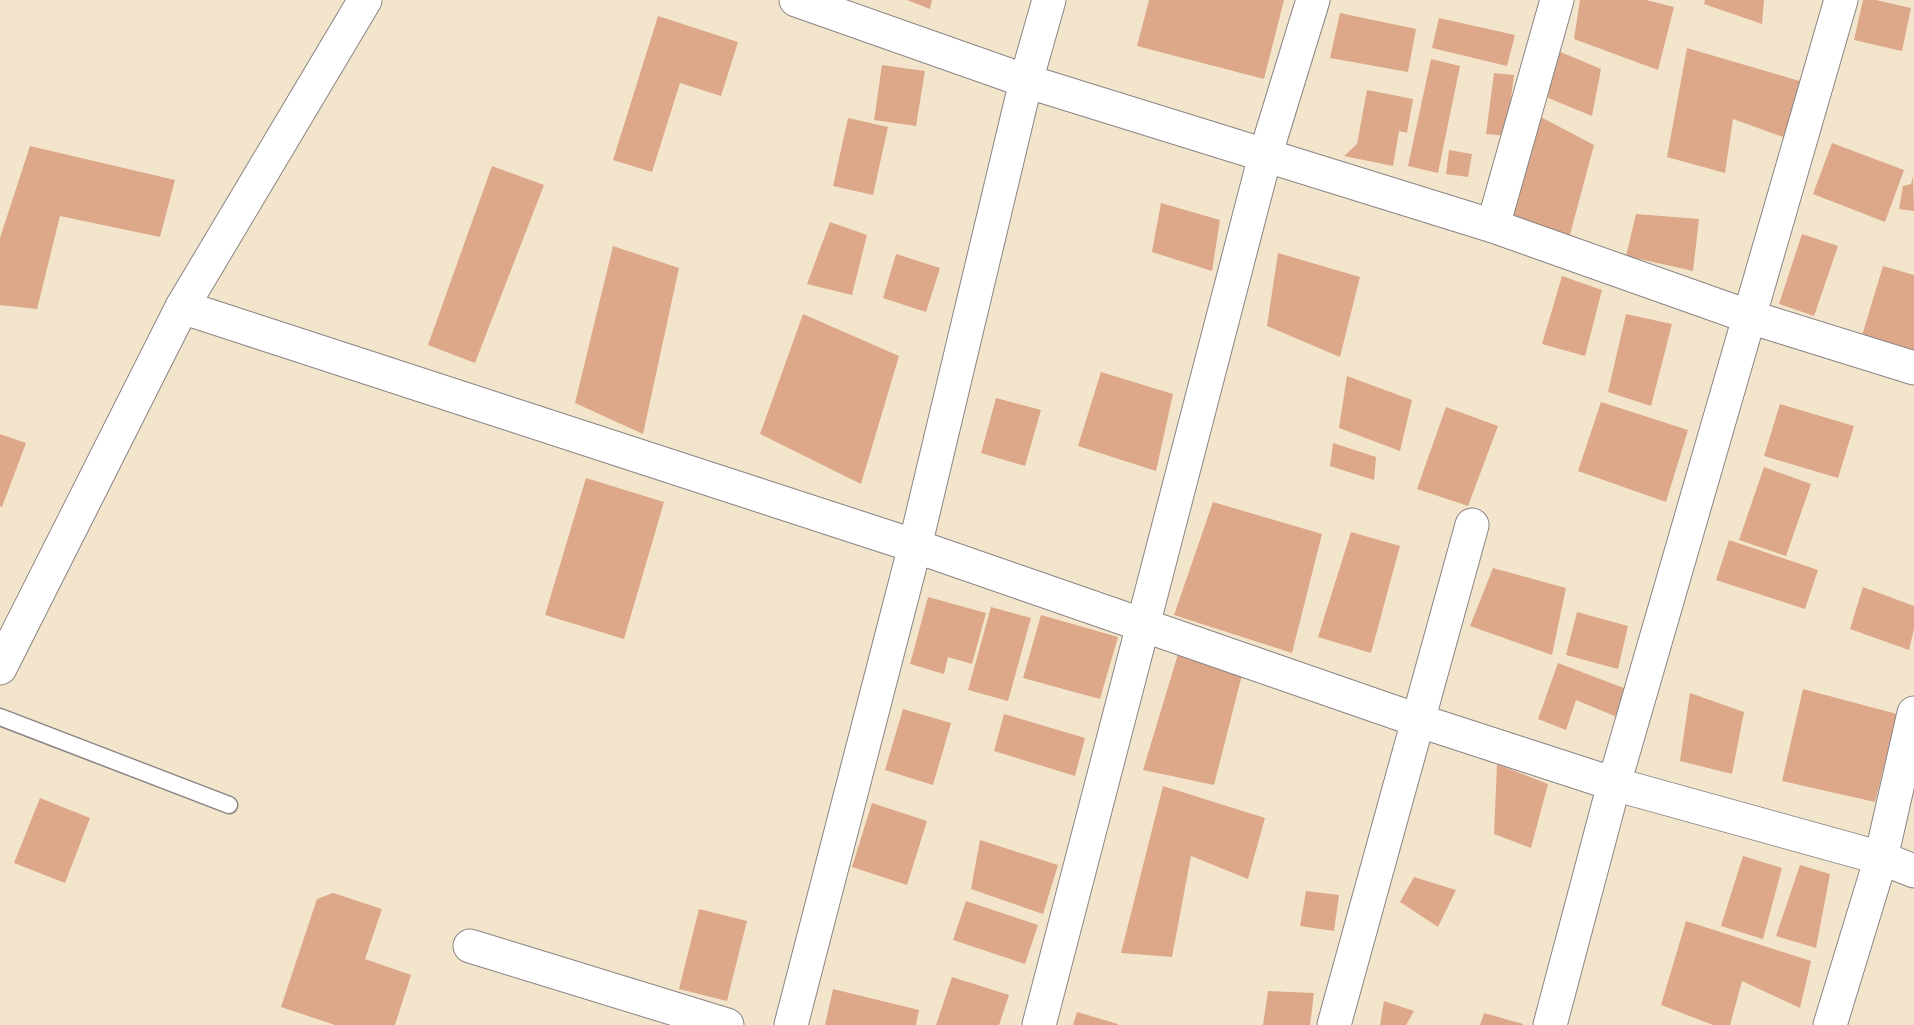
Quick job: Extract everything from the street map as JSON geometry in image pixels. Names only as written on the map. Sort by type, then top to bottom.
[{"type":"street","points":[[0,668],[182,307],[365,0]]},
{"type":"street","points":[[796,0],[1026,81],[1493,226],[1750,317],[1914,368]]},
{"type":"street","points":[[791,1025],[915,546],[1026,81],[1049,0]]},
{"type":"street","points":[[1039,1025],[1141,624],[1265,156],[1313,0]]},
{"type":"street","points":[[1493,226],[1557,0]]},
{"type":"street","points":[[1550,1025],[1614,784],[1841,0]]},
{"type":"street","points":[[182,307],[915,546],[1417,720],[1614,784],[1881,858],[1914,871]]},
{"type":"street","points":[[1334,1025],[1472,525]]},
{"type":"street","points":[[1830,1025],[1881,858],[1914,712]]},
{"type":"street","points":[[470,946],[726,1025]]},
{"type":"lane","points":[[0,717],[229,805]]},
{"type":"building","points":[[907,0],[932,0],[930,9]]},
{"type":"building","points":[[1149,0],[1284,0],[1264,79],[1137,46]]},
{"type":"building","points":[[1580,0],[1646,0],[1674,7],[1658,70],[1574,39]]},
{"type":"building","points":[[1705,0],[1764,0],[1762,24],[1704,4]]},
{"type":"building","points":[[1863,0],[1876,0],[1911,8],[1902,51],[1854,40]]},
{"type":"building","points":[[1340,13],[1416,29],[1408,72],[1330,58]]},
{"type":"building","points":[[658,16],[738,42],[721,96],[680,83],[652,172],[613,160]]},
{"type":"building","points":[[1439,18],[1515,35],[1507,66],[1432,48]]},
{"type":"building","points":[[1687,48],[1810,84],[1794,141],[1733,119],[1725,173],[1667,157]]},
{"type":"building","points":[[1556,50],[1601,69],[1592,116],[1548,98]]},
{"type":"building","points":[[1431,59],[1460,66],[1438,173],[1408,166]]},
{"type":"building","points":[[882,65],[925,71],[916,126],[874,120]]},
{"type":"building","points":[[1494,73],[1514,75],[1506,136],[1486,134]]},
{"type":"building","points":[[1367,90],[1413,99],[1407,133],[1399,131],[1393,166],[1344,156],[1357,144]]},
{"type":"building","points":[[1537,115],[1594,145],[1568,242],[1510,214]]},
{"type":"building","points":[[848,118],[888,127],[873,195],[833,186]]},
{"type":"building","points":[[1832,143],[1904,170],[1885,222],[1813,194]]},
{"type":"building","points":[[30,146],[175,180],[160,237],[60,216],[37,309],[0,305],[0,238]]},
{"type":"building","points":[[1449,150],[1472,154],[1468,177],[1446,174]]},
{"type":"building","points":[[492,166],[544,185],[475,363],[428,345]]},
{"type":"building","points":[[1913,176],[1914,211],[1899,209],[1903,186],[1911,184]]},
{"type":"building","points":[[1161,203],[1220,220],[1212,271],[1152,252]]},
{"type":"building","points":[[1636,214],[1699,219],[1693,271],[1626,256]]},
{"type":"building","points":[[830,222],[867,235],[852,295],[807,284]]},
{"type":"building","points":[[1802,234],[1838,246],[1814,316],[1779,304]]},
{"type":"building","points":[[613,246],[679,268],[643,434],[575,403]]},
{"type":"building","points":[[1278,253],[1360,277],[1340,357],[1267,326]]},
{"type":"building","points":[[896,254],[940,268],[926,312],[883,298]]},
{"type":"building","points":[[1883,266],[1914,275],[1914,360],[1861,339]]},
{"type":"building","points":[[1562,276],[1602,290],[1585,356],[1542,344]]},
{"type":"building","points":[[803,314],[899,356],[861,484],[760,434]]},
{"type":"building","points":[[1626,314],[1672,324],[1651,406],[1608,392]]},
{"type":"building","points":[[1101,372],[1173,394],[1156,471],[1078,446]]},
{"type":"building","points":[[1347,376],[1412,400],[1400,451],[1339,428]]},
{"type":"building","points":[[996,398],[1041,410],[1025,466],[981,453]]},
{"type":"building","points":[[1601,402],[1688,430],[1666,502],[1578,471]]},
{"type":"building","points":[[1780,404],[1854,426],[1838,478],[1764,456]]},
{"type":"building","points":[[1446,407],[1498,426],[1468,506],[1417,489]]},
{"type":"building","points":[[0,434],[26,443],[2,507],[0,506]]},
{"type":"building","points":[[1333,443],[1376,457],[1374,480],[1330,466]]},
{"type":"building","points":[[1764,467],[1811,484],[1786,556],[1739,540]]},
{"type":"building","points":[[586,478],[664,502],[624,639],[545,615]]},
{"type":"building","points":[[1213,502],[1322,534],[1292,653],[1174,615]]},
{"type":"building","points":[[1351,532],[1400,546],[1371,653],[1318,637]]},
{"type":"building","points":[[1729,540],[1818,570],[1805,609],[1716,580]]},
{"type":"building","points":[[1493,568],[1566,588],[1552,655],[1470,626]]},
{"type":"building","points":[[1863,587],[1914,606],[1914,629],[1909,650],[1850,629]]},
{"type":"building","points":[[928,597],[986,613],[972,664],[948,657],[944,674],[910,664]]},
{"type":"building","points":[[991,607],[1031,618],[1008,701],[968,690]]},
{"type":"building","points":[[1577,612],[1628,626],[1618,669],[1566,655]]},
{"type":"building","points":[[1041,615],[1118,637],[1100,699],[1023,678]]},
{"type":"building","points":[[1178,654],[1243,671],[1214,785],[1143,770]]},
{"type":"building","points":[[1558,663],[1629,690],[1617,717],[1576,700],[1566,730],[1538,719]]},
{"type":"building","points":[[1803,689],[1897,714],[1875,802],[1782,781]]},
{"type":"building","points":[[1690,693],[1744,712],[1732,774],[1680,761]]},
{"type":"building","points":[[903,709],[951,723],[933,785],[885,770]]},
{"type":"building","points":[[1004,714],[1085,738],[1075,776],[994,751]]},
{"type":"building","points":[[1497,764],[1548,784],[1531,848],[1494,834]]},
{"type":"building","points":[[1163,786],[1265,818],[1248,879],[1191,856],[1172,957],[1121,953]]},
{"type":"building","points":[[40,798],[90,818],[65,883],[14,863]]},
{"type":"building","points":[[872,803],[927,821],[907,885],[852,867]]},
{"type":"building","points":[[980,840],[1058,865],[1043,914],[971,889]]},
{"type":"building","points":[[1743,856],[1782,868],[1763,939],[1721,926]]},
{"type":"building","points":[[1800,865],[1830,874],[1816,948],[1776,936]]},
{"type":"building","points":[[1414,877],[1456,890],[1438,927],[1400,902]]},
{"type":"building","points":[[1306,891],[1339,895],[1334,931],[1300,926]]},
{"type":"building","points":[[333,893],[382,909],[365,959],[411,975],[395,1025],[335,1025],[281,1007],[317,899]]},
{"type":"building","points":[[966,901],[1038,925],[1025,964],[953,940]]},
{"type":"building","points":[[699,909],[747,921],[727,1001],[679,989]]},
{"type":"building","points":[[1686,921],[1811,961],[1800,1008],[1742,981],[1730,1025],[1713,1025],[1661,1005]]},
{"type":"building","points":[[952,977],[1009,995],[999,1025],[936,1025]]},
{"type":"building","points":[[833,989],[919,1010],[916,1025],[825,1025]]},
{"type":"building","points":[[1268,991],[1314,993],[1310,1025],[1263,1025]]},
{"type":"building","points":[[1384,1001],[1414,1011],[1406,1025],[1380,1025]]},
{"type":"building","points":[[1077,1012],[1118,1024],[1118,1025],[1073,1025]]},
{"type":"building","points":[[1484,1013],[1523,1024],[1523,1025],[1480,1025]]}]
